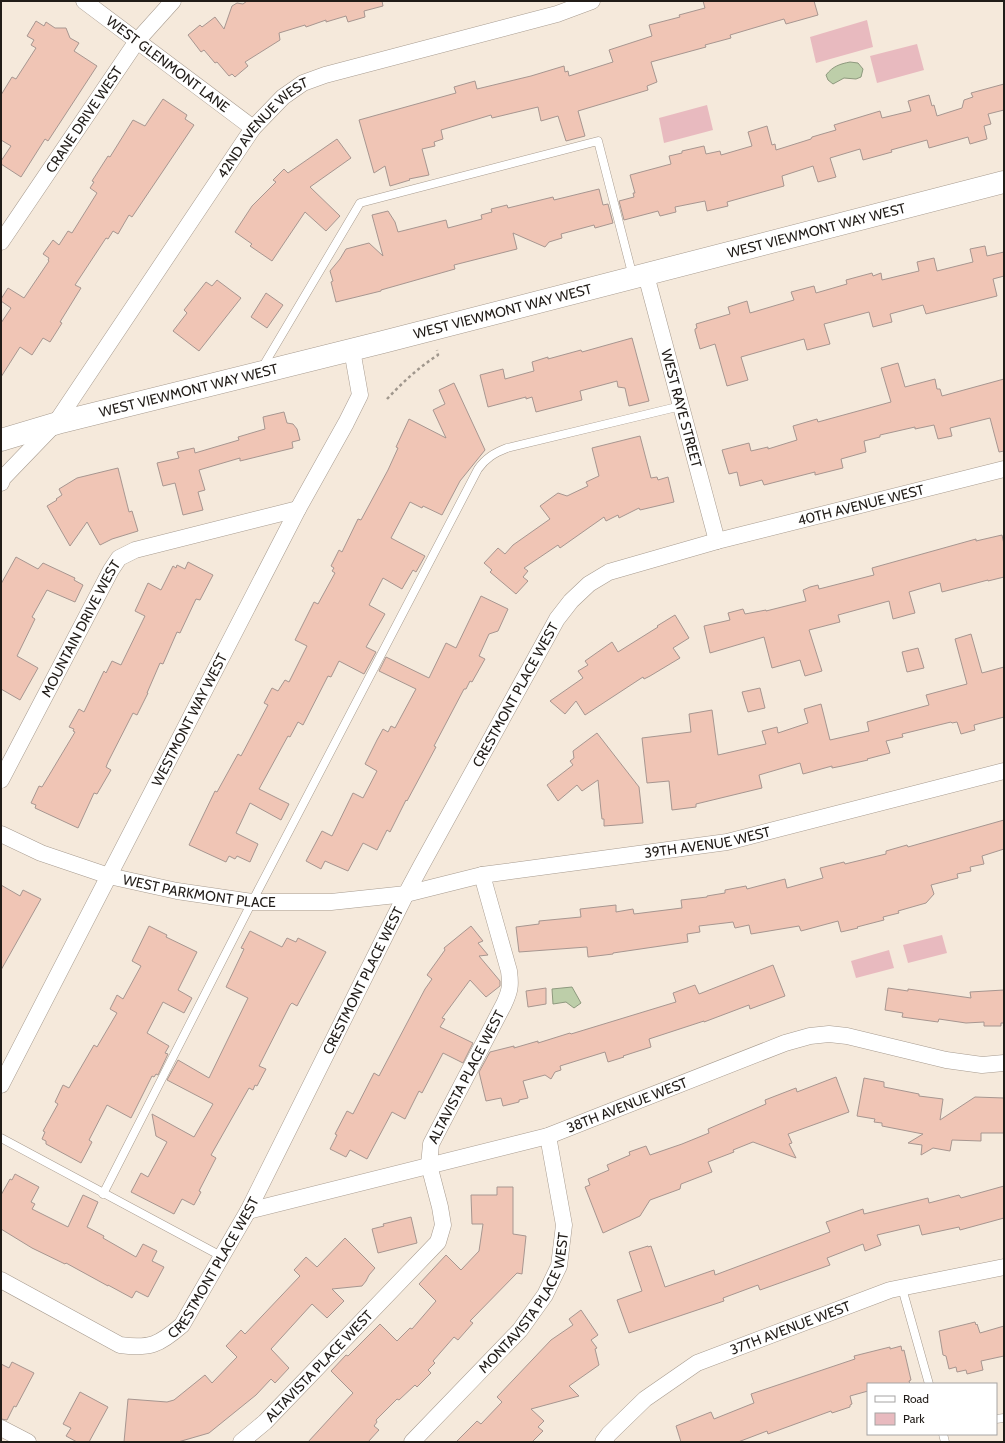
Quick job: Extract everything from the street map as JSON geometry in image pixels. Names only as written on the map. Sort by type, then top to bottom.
[{"type":"street","name":"WEST GLENMONT LANE","points":[[84,1],[253,128]]},
{"type":"street","name":"CRANE DRIVE WEST","points":[[1,242],[137,41],[173,1]]},
{"type":"street","name":"42ND AVENUE WEST","points":[[1,482],[55,424],[253,128],[283,97],[303,83],[324,75],[557,14],[592,1]]},
{"type":"street","name":"WEST VIEWMONT WAY WEST","points":[[1,440],[55,424],[352,350],[1004,182]]},
{"type":"street","name":"WEST RAYE STREET","points":[[640,276],[681,406],[717,542]]},
{"type":"street","name":"WESTMONT WAY WEST","points":[[1,1085],[298,509],[360,395],[352,350]]},
{"type":"street","name":"40TH AVENUE WEST","points":[[717,542],[1004,469]]},
{"type":"street","name":"MOUNTAIN DRIVE WEST","points":[[1,780],[110,570],[120,558],[134,550],[298,509]]},
{"type":"street","name":"CRESTMONT PLACE WEST","points":[[1,1280],[120,1344],[137,1347],[153,1344],[166,1339],[182,1325],[248,1211],[406,894],[557,619],[571,601],[589,584],[609,572],[717,542]]},
{"type":"street","name":"39TH AVENUE WEST","points":[[406,894],[482,875],[727,842],[1004,771]]},
{"type":"street","name":"WEST PARKMONT PLACE","points":[[1,834],[41,853],[109,876],[178,891],[252,902],[331,902],[406,894]]},
{"type":"street","name":"ALTAVISTA PLACE WEST","points":[[241,1442],[265,1422],[438,1242],[443,1225],[429,1165],[431,1144],[504,1004],[511,984],[509,971],[482,875]]},
{"type":"street","name":"38TH AVENUE WEST","points":[[248,1211],[548,1136],[785,1043],[810,1036],[829,1034],[847,1036],[946,1060],[982,1065],[1004,1063]]},
{"type":"street","name":"MONTAVISTA PLACE WEST","points":[[412,1442],[520,1330],[545,1295],[559,1266],[564,1225],[548,1136]]},
{"type":"street","name":"37TH AVENUE WEST","points":[[604,1442],[609,1434],[645,1399],[696,1363],[890,1290],[1004,1267]]},
{"type":"street","points":[[1,1428],[28,1442]]},
{"type":"lane","points":[[259,373],[360,203],[598,141],[640,276]]},
{"type":"lane","points":[[103,1194],[252,902],[478,470],[486,459],[496,452],[507,448],[681,406]]},
{"type":"lane","points":[[1,1138],[221,1256]]},
{"type":"lane","points":[[902,1288],[929,1383]]},
{"type":"path","points":[[388,399],[397,388],[425,363],[438,355],[437,350]]},
{"type":"green space","points":[[867,20],[873,47],[816,63],[810,37]]},
{"type":"green space","points":[[917,44],[924,70],[877,83],[870,56]]},
{"type":"green space","points":[[707,105],[713,130],[664,143],[659,118]]},
{"type":"green space","points":[[942,935],[947,953],[908,963],[903,945]]},
{"type":"green space","points":[[889,950],[894,968],[856,978],[851,961]]},
{"type":"shaded area","points":[[850,62],[858,63],[863,69],[861,77],[856,79],[844,78],[833,84],[828,80],[826,75],[831,69]]},
{"type":"shaded area","points":[[572,987],[581,1003],[574,1008],[566,1002],[553,1004],[552,989]]},
{"type":"building","points":[[247,1],[382,1],[383,6],[364,11],[365,17],[348,22],[346,16],[326,22],[326,20],[306,27],[305,25],[279,33],[280,40],[245,62],[248,66],[235,77],[232,74],[229,76],[204,50],[201,52],[188,35],[200,25],[202,27],[215,17],[224,29],[232,6],[237,3],[243,4]]},
{"type":"building","points":[[703,1],[814,1],[818,15],[786,24],[784,19],[730,35],[731,38],[705,45],[706,47],[651,62],[657,82],[647,86],[648,90],[578,111],[585,136],[566,141],[558,116],[541,121],[538,107],[492,118],[491,115],[441,130],[443,139],[434,142],[435,146],[422,149],[429,175],[409,179],[410,180],[390,186],[385,166],[374,173],[359,120],[456,93],[454,87],[475,81],[477,89],[531,76],[564,66],[565,72],[568,71],[569,76],[613,62],[609,50],[652,36],[649,25],[680,17],[679,15],[705,8]]},
{"type":"building","points":[[36,21],[44,26],[46,22],[55,28],[66,28],[70,38],[79,43],[74,51],[97,66],[48,141],[45,139],[21,177],[1,164],[1,161],[11,146],[1,140],[1,95],[12,77],[16,79],[36,48],[31,45],[34,40],[27,36]]},
{"type":"building","points":[[1004,84],[1004,110],[988,114],[991,124],[984,126],[987,139],[970,144],[968,137],[929,148],[927,140],[863,160],[860,149],[830,158],[836,177],[818,182],[813,166],[782,176],[784,186],[727,202],[728,206],[707,211],[705,201],[675,207],[676,212],[660,216],[658,211],[624,220],[619,201],[634,197],[633,193],[635,193],[630,175],[671,164],[669,156],[682,153],[682,151],[704,146],[706,154],[720,151],[721,155],[752,146],[748,132],[767,126],[772,145],[775,144],[776,150],[836,130],[834,125],[880,111],[882,118],[911,111],[908,101],[929,95],[937,116],[962,108],[964,100],[973,97],[971,93]]},
{"type":"building","points":[[163,99],[187,115],[185,119],[194,125],[132,217],[129,215],[118,234],[113,231],[108,239],[106,238],[75,285],[81,288],[60,322],[62,323],[50,342],[43,338],[32,355],[20,347],[1,377],[1,323],[11,308],[1,301],[1,299],[8,288],[24,298],[49,261],[49,258],[43,254],[53,240],[59,245],[68,231],[72,233],[97,193],[90,188],[94,182],[92,181],[108,156],[110,157],[133,120],[145,126]]},
{"type":"building","points":[[337,139],[351,158],[310,187],[340,216],[326,231],[305,212],[272,261],[250,246],[252,244],[235,232],[252,206],[276,182],[273,180],[284,169],[288,173]]},
{"type":"building","points":[[599,189],[603,205],[608,204],[613,223],[595,228],[594,225],[561,234],[562,238],[549,242],[545,247],[513,233],[517,249],[454,265],[455,269],[381,291],[336,302],[330,271],[346,249],[369,243],[383,256],[372,215],[388,211],[395,222],[398,232],[446,220],[448,228],[482,219],[481,215],[492,212],[491,209],[507,205],[508,208],[553,197],[554,200]]},
{"type":"building","points":[[985,246],[987,256],[1004,252],[1004,276],[993,279],[997,296],[926,314],[923,305],[890,314],[892,322],[873,327],[869,312],[824,324],[830,344],[807,350],[804,339],[741,357],[748,380],[727,386],[715,344],[700,349],[695,331],[697,328],[696,324],[730,314],[728,307],[747,301],[750,313],[794,300],[791,292],[814,286],[816,293],[847,284],[846,280],[872,273],[873,276],[881,273],[882,280],[919,271],[917,262],[934,258],[937,271],[973,262],[970,249]]},
{"type":"building","points":[[217,280],[241,298],[199,351],[173,331],[187,313],[184,310],[206,282],[212,286]]},
{"type":"building","points":[[266,293],[283,305],[267,328],[251,317]]},
{"type":"building","points":[[632,338],[649,401],[629,406],[625,388],[618,387],[617,381],[580,391],[582,400],[536,412],[532,397],[526,399],[526,397],[488,407],[480,375],[503,369],[505,379],[534,371],[532,362],[581,350],[582,352]]},
{"type":"building","points":[[898,363],[905,387],[935,379],[937,389],[940,389],[942,396],[1004,379],[1004,451],[999,452],[990,418],[950,428],[952,436],[938,439],[934,425],[915,429],[915,427],[880,435],[880,437],[864,441],[866,452],[841,459],[843,468],[815,475],[815,472],[764,485],[762,480],[740,486],[737,472],[729,474],[722,450],[749,443],[751,451],[768,447],[768,449],[797,440],[793,426],[817,419],[818,422],[891,402],[881,368]]},
{"type":"building","points":[[454,383],[485,450],[460,481],[442,515],[410,502],[391,538],[425,556],[416,572],[413,570],[402,589],[383,578],[369,605],[385,614],[366,647],[376,652],[364,674],[339,661],[331,677],[328,676],[303,725],[298,722],[290,737],[288,736],[259,789],[289,804],[281,820],[250,803],[236,833],[258,844],[250,862],[237,856],[235,859],[229,856],[226,862],[189,845],[215,791],[217,792],[238,754],[241,756],[268,705],[264,703],[272,688],[278,691],[285,680],[289,682],[307,646],[295,640],[314,602],[318,604],[335,573],[332,571],[334,568],[331,566],[339,550],[342,552],[358,519],[361,520],[388,470],[398,448],[396,447],[409,419],[446,438],[433,410],[445,404],[439,390]]},
{"type":"building","points":[[284,412],[287,423],[293,424],[297,429],[300,440],[292,442],[293,448],[240,461],[240,458],[199,470],[205,490],[198,492],[203,510],[183,515],[175,483],[163,486],[157,463],[179,458],[177,452],[194,448],[195,453],[239,440],[238,437],[265,429],[263,417]]},
{"type":"building","points":[[640,436],[651,478],[657,477],[658,480],[668,477],[674,502],[640,510],[639,508],[619,518],[618,515],[606,521],[604,517],[560,548],[558,545],[524,568],[528,571],[523,577],[528,581],[516,594],[490,572],[492,570],[484,563],[498,548],[505,554],[513,545],[550,519],[540,506],[558,493],[567,496],[588,486],[586,482],[599,476],[592,448]]},
{"type":"building","points":[[118,468],[129,512],[132,511],[138,531],[112,539],[100,545],[87,522],[70,546],[47,506],[62,495],[59,489],[77,478]]},
{"type":"building","points":[[1002,535],[1004,544],[1004,577],[942,592],[940,583],[909,592],[915,613],[893,619],[889,601],[838,615],[840,622],[809,630],[822,671],[805,676],[800,660],[772,668],[764,637],[710,653],[704,626],[730,620],[728,613],[743,609],[745,614],[766,611],[806,601],[803,590],[810,587],[818,585],[819,589],[874,575],[872,568],[976,539],[976,541]]},
{"type":"building","points":[[16,557],[38,569],[43,563],[75,578],[74,580],[83,585],[75,602],[47,590],[32,617],[35,619],[17,656],[38,668],[20,700],[1,689],[1,584]]},
{"type":"building","points":[[188,562],[213,575],[200,600],[196,599],[180,633],[177,632],[163,664],[160,663],[137,715],[133,713],[106,767],[111,770],[97,794],[94,793],[78,828],[35,808],[36,805],[31,803],[39,786],[42,787],[75,732],[73,731],[74,729],[69,727],[79,709],[84,712],[104,671],[106,673],[112,661],[121,665],[145,616],[135,611],[148,583],[161,590],[173,566],[176,568],[177,565],[185,569]]},
{"type":"building","points":[[481,596],[508,609],[498,631],[489,634],[479,656],[485,659],[472,682],[470,681],[466,689],[464,689],[434,746],[436,747],[390,832],[387,830],[377,850],[363,843],[348,871],[325,861],[321,869],[306,861],[322,831],[332,836],[353,793],[363,798],[377,771],[365,764],[383,729],[388,732],[391,726],[395,728],[416,689],[379,671],[386,657],[429,678],[446,643],[456,648]]},
{"type":"building","points":[[675,615],[689,638],[673,648],[680,658],[650,676],[644,679],[643,677],[585,715],[576,701],[565,714],[550,701],[583,678],[578,671],[588,665],[585,661],[612,642],[618,652]]},
{"type":"building","points":[[971,634],[982,673],[1004,667],[1004,717],[974,725],[975,730],[961,734],[957,722],[951,722],[902,734],[903,737],[886,741],[890,753],[842,766],[832,768],[832,766],[803,774],[800,763],[759,775],[762,788],[696,804],[696,807],[672,810],[669,781],[647,783],[642,738],[691,732],[689,714],[712,710],[718,755],[766,744],[762,731],[777,727],[778,733],[808,723],[804,709],[821,704],[830,740],[869,731],[867,722],[929,705],[926,695],[967,684],[955,639]]},
{"type":"building","points":[[918,648],[924,668],[907,672],[902,652]]},
{"type":"building","points":[[760,688],[765,708],[748,712],[742,692]]},
{"type":"building","points":[[597,733],[639,787],[643,823],[604,826],[598,780],[582,791],[577,785],[558,801],[547,785],[573,765],[570,761],[574,758],[573,751]]},
{"type":"building","points":[[1004,820],[1004,849],[982,856],[984,864],[970,867],[971,871],[957,874],[958,878],[931,885],[934,894],[926,903],[898,911],[899,913],[883,917],[884,920],[857,927],[858,928],[841,932],[838,921],[801,931],[799,926],[751,934],[749,925],[735,928],[733,922],[699,926],[700,932],[687,934],[688,942],[613,954],[588,957],[587,947],[519,952],[516,927],[539,924],[539,921],[581,917],[580,909],[616,905],[616,912],[633,909],[634,914],[682,908],[681,900],[707,897],[725,893],[725,890],[746,886],[747,889],[785,879],[787,888],[823,878],[820,868],[844,862],[845,864],[886,854],[886,851],[907,845],[908,847]]},
{"type":"building","points":[[1,885],[20,896],[23,890],[41,899],[1,970]]},
{"type":"building","points":[[149,926],[167,935],[166,937],[197,952],[178,990],[192,998],[184,1013],[163,1002],[147,1033],[169,1046],[165,1053],[168,1054],[158,1075],[156,1074],[154,1077],[152,1076],[131,1118],[107,1105],[89,1140],[92,1142],[81,1163],[46,1144],[46,1141],[42,1139],[45,1132],[43,1131],[58,1104],[55,1102],[63,1085],[69,1088],[94,1045],[97,1047],[117,1013],[110,1009],[117,995],[123,999],[141,966],[132,961]]},
{"type":"building","points":[[471,926],[483,941],[478,943],[488,955],[479,956],[500,981],[500,986],[486,997],[470,980],[442,1018],[445,1019],[440,1027],[473,1043],[463,1063],[443,1053],[422,1093],[419,1091],[405,1119],[392,1112],[367,1159],[350,1150],[346,1157],[330,1149],[337,1135],[335,1134],[347,1111],[353,1114],[374,1073],[379,1076],[425,989],[432,979],[427,975],[445,950],[444,948]]},
{"type":"building","points":[[250,931],[282,947],[287,938],[296,942],[298,938],[326,952],[297,1006],[292,1003],[290,1005],[259,1066],[266,1069],[257,1086],[255,1085],[253,1090],[249,1088],[211,1155],[216,1158],[199,1191],[201,1192],[194,1205],[182,1199],[174,1214],[131,1192],[141,1173],[148,1177],[167,1142],[156,1136],[152,1114],[194,1137],[213,1104],[167,1080],[178,1060],[209,1078],[248,998],[226,987],[244,949],[241,948]]},
{"type":"building","points":[[773,965],[785,996],[750,1009],[749,1005],[704,1022],[649,1039],[651,1047],[608,1062],[605,1052],[560,1066],[561,1070],[555,1072],[551,1079],[545,1075],[523,1081],[528,1098],[519,1100],[519,1102],[503,1106],[501,1098],[486,1101],[479,1072],[490,1052],[514,1046],[514,1048],[538,1041],[538,1043],[676,1002],[673,993],[695,985],[699,994]]},
{"type":"building","points":[[546,988],[546,1004],[528,1007],[526,991]]},
{"type":"building","points":[[888,988],[908,991],[908,989],[971,998],[970,992],[1004,990],[1004,1023],[1001,1023],[1001,1026],[984,1026],[984,1022],[966,1023],[939,1019],[938,1022],[902,1017],[903,1013],[885,1010]]},
{"type":"building","points":[[836,1077],[849,1112],[788,1134],[792,1143],[789,1144],[796,1158],[753,1142],[733,1150],[734,1152],[708,1162],[712,1172],[681,1184],[680,1189],[650,1200],[640,1216],[603,1233],[585,1187],[590,1185],[588,1179],[609,1170],[607,1165],[630,1155],[629,1152],[646,1146],[650,1155],[682,1144],[709,1133],[708,1129],[766,1104],[765,1100],[796,1088],[797,1092]]},
{"type":"building","points":[[864,1078],[884,1082],[884,1087],[919,1094],[919,1096],[943,1099],[940,1120],[975,1097],[1004,1098],[1004,1133],[981,1133],[981,1141],[952,1140],[950,1151],[933,1148],[921,1155],[922,1145],[908,1143],[923,1134],[882,1126],[882,1123],[874,1122],[875,1119],[857,1116]]},
{"type":"building","points":[[15,1174],[39,1187],[31,1202],[35,1204],[32,1209],[68,1227],[83,1195],[98,1202],[87,1227],[104,1236],[103,1238],[136,1257],[143,1244],[157,1251],[152,1261],[164,1267],[148,1297],[136,1291],[132,1298],[66,1263],[65,1264],[32,1248],[1,1229],[1,1195],[10,1179],[12,1180]]},
{"type":"building","points":[[1004,1186],[1004,1218],[960,1230],[959,1227],[922,1235],[919,1225],[877,1235],[881,1245],[865,1251],[863,1244],[827,1258],[830,1265],[760,1290],[758,1285],[723,1298],[724,1301],[629,1333],[617,1300],[642,1291],[629,1252],[648,1246],[651,1246],[665,1287],[714,1270],[715,1275],[830,1232],[826,1222],[863,1209],[864,1214],[928,1198],[929,1203],[959,1195],[961,1198]]},
{"type":"building","points":[[497,1187],[513,1187],[513,1234],[526,1236],[522,1274],[517,1273],[470,1321],[473,1323],[458,1340],[454,1337],[433,1361],[435,1363],[428,1370],[431,1373],[417,1387],[415,1385],[399,1400],[397,1399],[376,1420],[377,1422],[374,1426],[379,1430],[368,1442],[308,1442],[353,1393],[331,1371],[380,1324],[397,1341],[410,1328],[412,1329],[436,1301],[419,1284],[446,1255],[461,1270],[479,1251],[483,1224],[472,1224],[471,1195],[497,1195]]},
{"type":"building","points":[[411,1217],[417,1243],[378,1253],[372,1229],[384,1226],[383,1224]]},
{"type":"building","points":[[345,1238],[375,1268],[362,1286],[332,1289],[344,1301],[327,1318],[312,1304],[271,1349],[289,1368],[275,1383],[271,1379],[256,1395],[209,1433],[178,1442],[124,1442],[128,1399],[167,1402],[174,1400],[205,1375],[212,1383],[237,1357],[226,1346],[241,1330],[245,1334],[300,1276],[294,1270],[306,1257],[317,1267]]},
{"type":"building","points":[[581,1310],[598,1335],[591,1340],[597,1348],[595,1349],[599,1365],[569,1386],[579,1396],[531,1409],[544,1421],[538,1427],[543,1431],[532,1442],[456,1442],[477,1421],[481,1424],[502,1402],[497,1397],[551,1340],[573,1325],[569,1319]]},
{"type":"building","points":[[975,1322],[980,1333],[1004,1326],[1004,1356],[981,1361],[983,1370],[967,1374],[966,1370],[957,1372],[956,1367],[949,1369],[946,1356],[943,1355],[939,1331]]},
{"type":"building","points":[[901,1346],[902,1351],[904,1350],[911,1380],[909,1381],[910,1383],[867,1383],[867,1391],[850,1396],[852,1404],[850,1407],[832,1413],[831,1411],[768,1434],[767,1431],[738,1442],[681,1442],[676,1426],[711,1412],[714,1419],[754,1403],[751,1394],[855,1359],[854,1356],[890,1347],[890,1349]]},
{"type":"building","points":[[12,1362],[34,1373],[16,1407],[14,1406],[7,1420],[1,1419],[1,1364],[9,1368]]},
{"type":"building","points":[[80,1392],[108,1407],[89,1442],[77,1442],[66,1436],[71,1428],[63,1424]]}]
